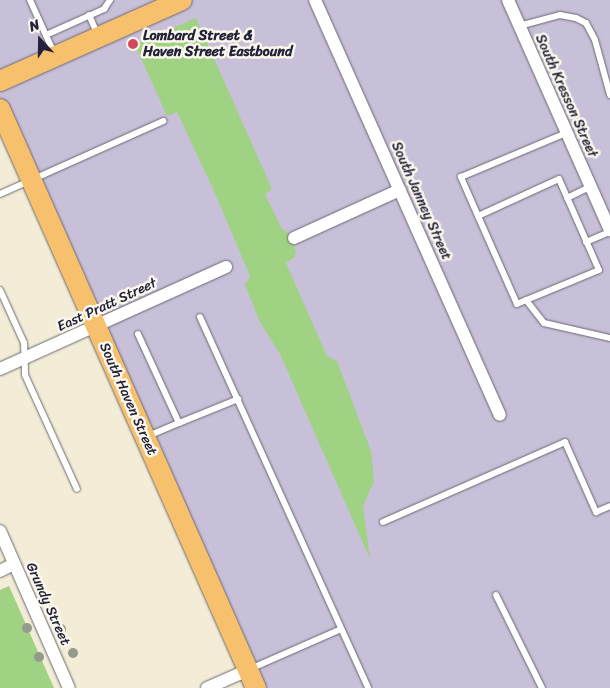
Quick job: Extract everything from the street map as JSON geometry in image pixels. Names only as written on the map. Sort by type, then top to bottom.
[{"type":"main road","points":[[0,80],[179,2]]},
{"type":"main road","name":"South Haven Street","points":[[0,109],[8,136],[31,180],[256,688]]},
{"type":"street","name":"South Janney Street","points":[[315,0],[500,415]]},
{"type":"street","name":"South Kresson Street","points":[[508,0],[590,187],[607,216],[610,231]]},
{"type":"street","points":[[294,238],[400,190]]},
{"type":"street","name":"East Pratt Street","points":[[0,369],[226,268]]},
{"type":"street","name":"Grundy Street","points":[[0,531],[69,688]]},
{"type":"street","points":[[0,571],[14,564]]},
{"type":"street","points":[[207,688],[248,670]]},
{"type":"lane","points":[[30,0],[56,56]]},
{"type":"lane","points":[[46,35],[109,5],[110,0]]},
{"type":"lane","points":[[89,15],[99,37]]},
{"type":"lane","points":[[520,26],[560,15],[576,18],[586,24],[596,40],[610,95]]},
{"type":"lane","points":[[0,194],[163,121]]},
{"type":"lane","points":[[478,216],[559,179],[599,270],[517,304],[478,216],[461,177],[566,133]]},
{"type":"lane","points":[[567,198],[590,187]]},
{"type":"lane","points":[[586,242],[610,231]]},
{"type":"lane","points":[[0,290],[24,343],[25,375],[77,489]]},
{"type":"lane","points":[[526,300],[544,323],[610,338]]},
{"type":"lane","points":[[200,317],[368,688]]},
{"type":"lane","points":[[138,334],[179,422]]},
{"type":"lane","points":[[145,437],[238,399]]},
{"type":"lane","points":[[383,522],[565,442],[596,512],[610,506]]},
{"type":"lane","points":[[496,596],[542,688]]},
{"type":"lane","points":[[248,670],[341,629]]},
{"type":"shaded area","points":[[0,0],[610,0],[610,688],[265,688],[0,116]]},
{"type":"green space","points":[[196,18],[272,189],[265,194],[282,229],[288,233],[296,251],[295,257],[286,263],[327,356],[337,361],[371,451],[374,481],[363,506],[370,559],[280,354],[260,322],[245,285],[250,276],[214,191],[177,112],[167,116],[135,45]]},
{"type":"green space","points":[[9,586],[54,688],[0,688],[0,590]]},
{"type":"place","name":"Lombard Street & Haven Street Eastbound","points":[[133,44]]}]
